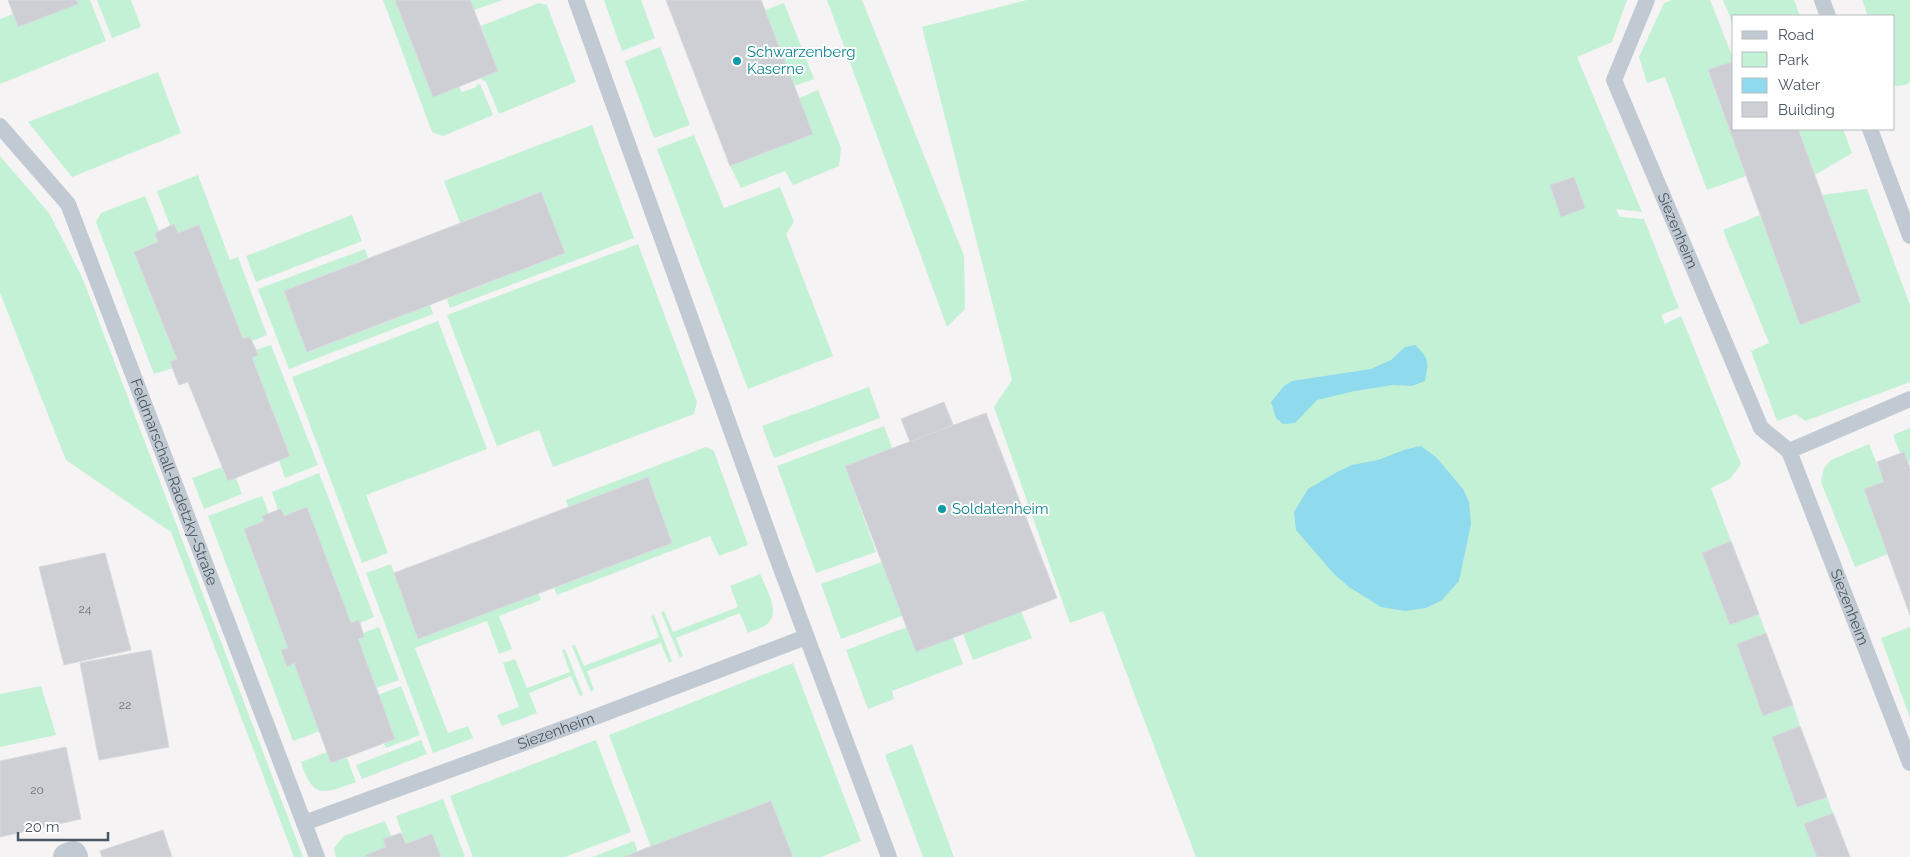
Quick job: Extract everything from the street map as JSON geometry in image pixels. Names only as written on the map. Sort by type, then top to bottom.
[{"type":"street","points":[[67,857],[73,854],[74,857]]},
{"type":"lane","points":[[576,0],[806,637],[889,857]]},
{"type":"lane","name":"Siezenheim","points":[[1647,0],[1614,80],[1761,428],[1789,451],[1910,763]]},
{"type":"lane","points":[[1822,0],[1828,15]]},
{"type":"lane","name":"Feldmarschall-Radetzky-Straße","points":[[0,126],[68,204],[317,857]]},
{"type":"lane","points":[[1870,130],[1910,236]]},
{"type":"lane","points":[[1789,451],[1910,399]]},
{"type":"lane","name":"Siezenheim","points":[[304,822],[595,717],[806,637]]},
{"type":"green space","points":[[76,0],[90,0],[106,41],[0,84],[0,19],[13,14],[18,27],[77,4]]},
{"type":"green space","points":[[97,0],[131,0],[141,27],[112,38]]},
{"type":"green space","points":[[383,0],[395,0],[433,96],[459,86],[462,92],[477,87],[476,85],[480,84],[493,115],[443,136],[432,132]]},
{"type":"green space","points":[[470,0],[503,0],[474,10]]},
{"type":"green space","points":[[604,0],[641,0],[655,38],[622,51]]},
{"type":"green space","points":[[827,0],[862,0],[964,256],[965,309],[947,327]]},
{"type":"green space","points":[[1027,0],[1627,0],[1612,42],[1577,57],[1642,212],[1616,209],[1620,217],[1644,219],[1679,308],[1661,315],[1665,324],[1681,316],[1741,464],[1730,479],[1711,488],[1731,541],[1702,553],[1730,625],[1759,614],[1766,633],[1737,644],[1763,716],[1793,705],[1800,726],[1772,737],[1797,807],[1827,797],[1833,813],[1804,824],[1817,857],[1196,857],[1103,611],[1070,623],[994,407],[1012,380],[922,27]]},
{"type":"green space","points":[[1672,0],[1710,0],[1732,56],[1732,62],[1708,71],[1746,176],[1707,190],[1665,77],[1647,83],[1639,57],[1664,3]]},
{"type":"green space","points":[[1723,0],[1794,0],[1800,15],[1732,15],[1732,22]]},
{"type":"green space","points":[[1862,0],[1910,0],[1910,82],[1895,86],[1895,15],[1868,15]]},
{"type":"green space","points":[[539,3],[547,5],[576,82],[499,114],[486,82],[480,78],[498,71],[481,26]]},
{"type":"green space","points":[[784,3],[814,79],[794,86],[765,10]]},
{"type":"green space","points":[[660,47],[690,125],[654,138],[625,61]]},
{"type":"green space","points":[[158,72],[181,133],[72,177],[28,122]]},
{"type":"green space","points":[[818,90],[841,148],[839,166],[793,185],[785,171],[741,188],[730,166],[813,134],[799,98]]},
{"type":"green space","points":[[592,125],[634,238],[450,308],[447,299],[565,253],[541,192],[460,223],[444,181]]},
{"type":"green space","points":[[1798,130],[1843,130],[1852,153],[1815,175]]},
{"type":"green space","points":[[694,135],[724,208],[780,187],[794,222],[786,234],[833,356],[748,389],[657,149]]},
{"type":"green space","points":[[0,156],[49,213],[82,277],[303,857],[294,857],[171,532],[66,460],[0,293]]},
{"type":"green space","points":[[198,175],[230,260],[238,257],[267,335],[252,341],[250,337],[243,339],[199,225],[178,233],[174,224],[170,226],[157,191]]},
{"type":"green space","points":[[1867,189],[1910,305],[1910,382],[1805,421],[1796,414],[1777,421],[1751,351],[1769,343],[1723,230],[1760,215],[1800,325],[1861,302],[1822,195]]},
{"type":"green space","points":[[145,196],[159,231],[155,233],[158,242],[134,252],[177,359],[170,362],[173,368],[154,374],[96,222],[101,213]]},
{"type":"green space","points":[[352,215],[362,241],[256,282],[246,256]]},
{"type":"green space","points":[[638,244],[697,402],[694,414],[553,467],[539,430],[497,446],[447,315]]},
{"type":"green space","points":[[365,249],[368,258],[284,291],[308,352],[430,305],[433,314],[289,369],[258,289]]},
{"type":"green space","points":[[438,321],[487,449],[366,495],[388,553],[362,563],[292,377]]},
{"type":"green space","points":[[271,345],[318,465],[285,478],[279,460],[290,455],[252,358],[258,355],[256,350]]},
{"type":"green space","points":[[869,387],[880,418],[774,458],[762,426]]},
{"type":"green space","points":[[884,426],[892,448],[845,466],[876,552],[816,573],[777,466]]},
{"type":"green space","points":[[1910,428],[1910,462],[1908,463],[1904,452],[1900,453],[1893,435]]},
{"type":"green space","points":[[1869,444],[1884,482],[1864,489],[1888,554],[1855,567],[1821,482],[1824,468],[1831,460]]},
{"type":"green space","points":[[706,447],[714,451],[748,545],[719,556],[710,536],[557,595],[554,588],[672,543],[648,477],[568,507],[566,500]]},
{"type":"green space","points":[[222,467],[228,481],[236,478],[242,494],[204,509],[192,478]]},
{"type":"green space","points":[[319,473],[374,617],[360,623],[358,620],[351,623],[307,507],[284,516],[281,509],[278,510],[272,492]]},
{"type":"green space","points":[[262,496],[269,514],[264,521],[244,530],[288,648],[281,650],[288,666],[294,663],[320,731],[293,741],[208,516]]},
{"type":"green space","points":[[882,562],[902,616],[841,639],[821,584]]},
{"type":"green space","points":[[391,564],[418,639],[538,593],[541,600],[499,616],[512,649],[499,654],[487,621],[415,648],[448,733],[468,726],[473,738],[433,753],[366,573]]},
{"type":"green space","points":[[760,574],[773,607],[771,620],[762,628],[748,633],[740,613],[676,638],[683,656],[680,658],[661,612],[664,611],[673,632],[738,607],[730,586]]},
{"type":"green space","points":[[1021,611],[1032,638],[973,660],[963,634]]},
{"type":"green space","points":[[654,615],[672,661],[669,663],[661,643],[587,671],[594,690],[591,692],[572,646],[575,645],[584,666],[659,637],[651,616]]},
{"type":"green space","points":[[379,627],[399,680],[376,688],[358,640],[364,637],[363,633]]},
{"type":"green space","points":[[907,627],[916,652],[953,637],[963,664],[892,691],[894,699],[868,709],[846,650]]},
{"type":"green space","points":[[1910,627],[1910,718],[1881,638]]},
{"type":"green space","points":[[565,649],[583,695],[580,696],[571,676],[529,693],[537,713],[502,726],[497,715],[519,707],[503,663],[515,659],[527,688],[570,672],[562,650]]},
{"type":"green space","points":[[793,663],[861,841],[821,857],[793,857],[771,801],[651,847],[609,735]]},
{"type":"green space","points":[[41,686],[56,735],[0,747],[0,694]]},
{"type":"green space","points":[[401,686],[420,735],[386,748],[384,744],[395,739],[378,695]]},
{"type":"green space","points":[[421,740],[427,754],[362,779],[356,765]]},
{"type":"green space","points":[[596,740],[631,832],[565,857],[473,857],[450,796]]},
{"type":"green space","points":[[912,744],[954,857],[923,857],[885,755]]},
{"type":"green space","points":[[327,752],[331,763],[347,758],[356,782],[328,791],[321,791],[310,783],[301,762]]},
{"type":"green space","points":[[443,799],[465,857],[441,857],[406,844],[396,816]]},
{"type":"green space","points":[[385,821],[391,836],[383,839],[386,847],[366,855],[366,857],[336,857],[334,848],[344,836]]},
{"type":"green space","points":[[634,841],[638,852],[624,857],[592,857]]},
{"type":"water","points":[[1415,345],[1423,353],[1427,361],[1425,381],[1412,386],[1393,385],[1317,400],[1295,423],[1283,424],[1276,418],[1271,402],[1284,386],[1292,381],[1371,369],[1391,360],[1405,347]]},
{"type":"water","points":[[1421,446],[1437,458],[1463,489],[1469,502],[1471,524],[1459,581],[1442,600],[1426,608],[1405,611],[1381,607],[1349,587],[1334,574],[1296,530],[1294,512],[1308,489],[1337,472],[1352,465],[1378,460]]},
{"type":"building","points":[[8,0],[76,0],[78,4],[18,27]]},
{"type":"building","points":[[395,0],[470,0],[498,71],[433,97]]},
{"type":"building","name":"Schwarzenberg Kaserne","points":[[666,0],[761,0],[813,134],[730,166]]},
{"type":"building","points":[[1732,62],[1732,130],[1798,130],[1861,302],[1800,325],[1708,70]]},
{"type":"building","points":[[1574,177],[1585,208],[1561,217],[1550,185]]},
{"type":"building","points":[[541,192],[565,253],[307,352],[284,291]]},
{"type":"building","points":[[174,224],[178,233],[199,225],[243,339],[250,337],[258,355],[252,358],[290,456],[228,481],[188,382],[179,385],[170,362],[177,359],[134,252],[158,242],[155,233]]},
{"type":"building","points":[[944,402],[953,425],[910,442],[901,419]]},
{"type":"building","name":"Soldatenheim","points":[[986,413],[1057,598],[916,652],[845,466]]},
{"type":"building","points":[[1904,452],[1910,468],[1910,615],[1864,489],[1884,482],[1877,462]]},
{"type":"building","points":[[648,477],[672,543],[418,639],[394,573]]},
{"type":"building","points":[[307,507],[351,623],[358,620],[360,623],[364,637],[358,639],[395,739],[331,763],[294,663],[287,667],[281,650],[288,648],[244,529],[264,521],[262,516],[278,510],[281,509],[284,516]]},
{"type":"building","points":[[1731,541],[1759,614],[1730,625],[1702,553]]},
{"type":"building","points":[[105,553],[131,650],[64,665],[39,567]]},
{"type":"building","points":[[1766,633],[1793,705],[1763,716],[1737,644]]},
{"type":"building","points":[[151,650],[169,747],[99,760],[80,663]]},
{"type":"building","points":[[1800,726],[1827,797],[1797,807],[1772,737]]},
{"type":"building","points":[[66,747],[81,819],[0,837],[0,761]]},
{"type":"building","points":[[771,801],[793,857],[624,857],[644,849]]},
{"type":"building","points":[[1833,813],[1850,857],[1817,857],[1804,824]]},
{"type":"building","points":[[163,830],[172,857],[102,857],[100,851]]},
{"type":"building","points":[[401,833],[406,844],[432,834],[441,857],[366,857],[366,855],[386,847],[383,839]]},
{"type":"place","name":"Schwarzenberg Kaserne","points":[[737,61]]},
{"type":"place","name":"Soldatenheim","points":[[942,509]]}]
